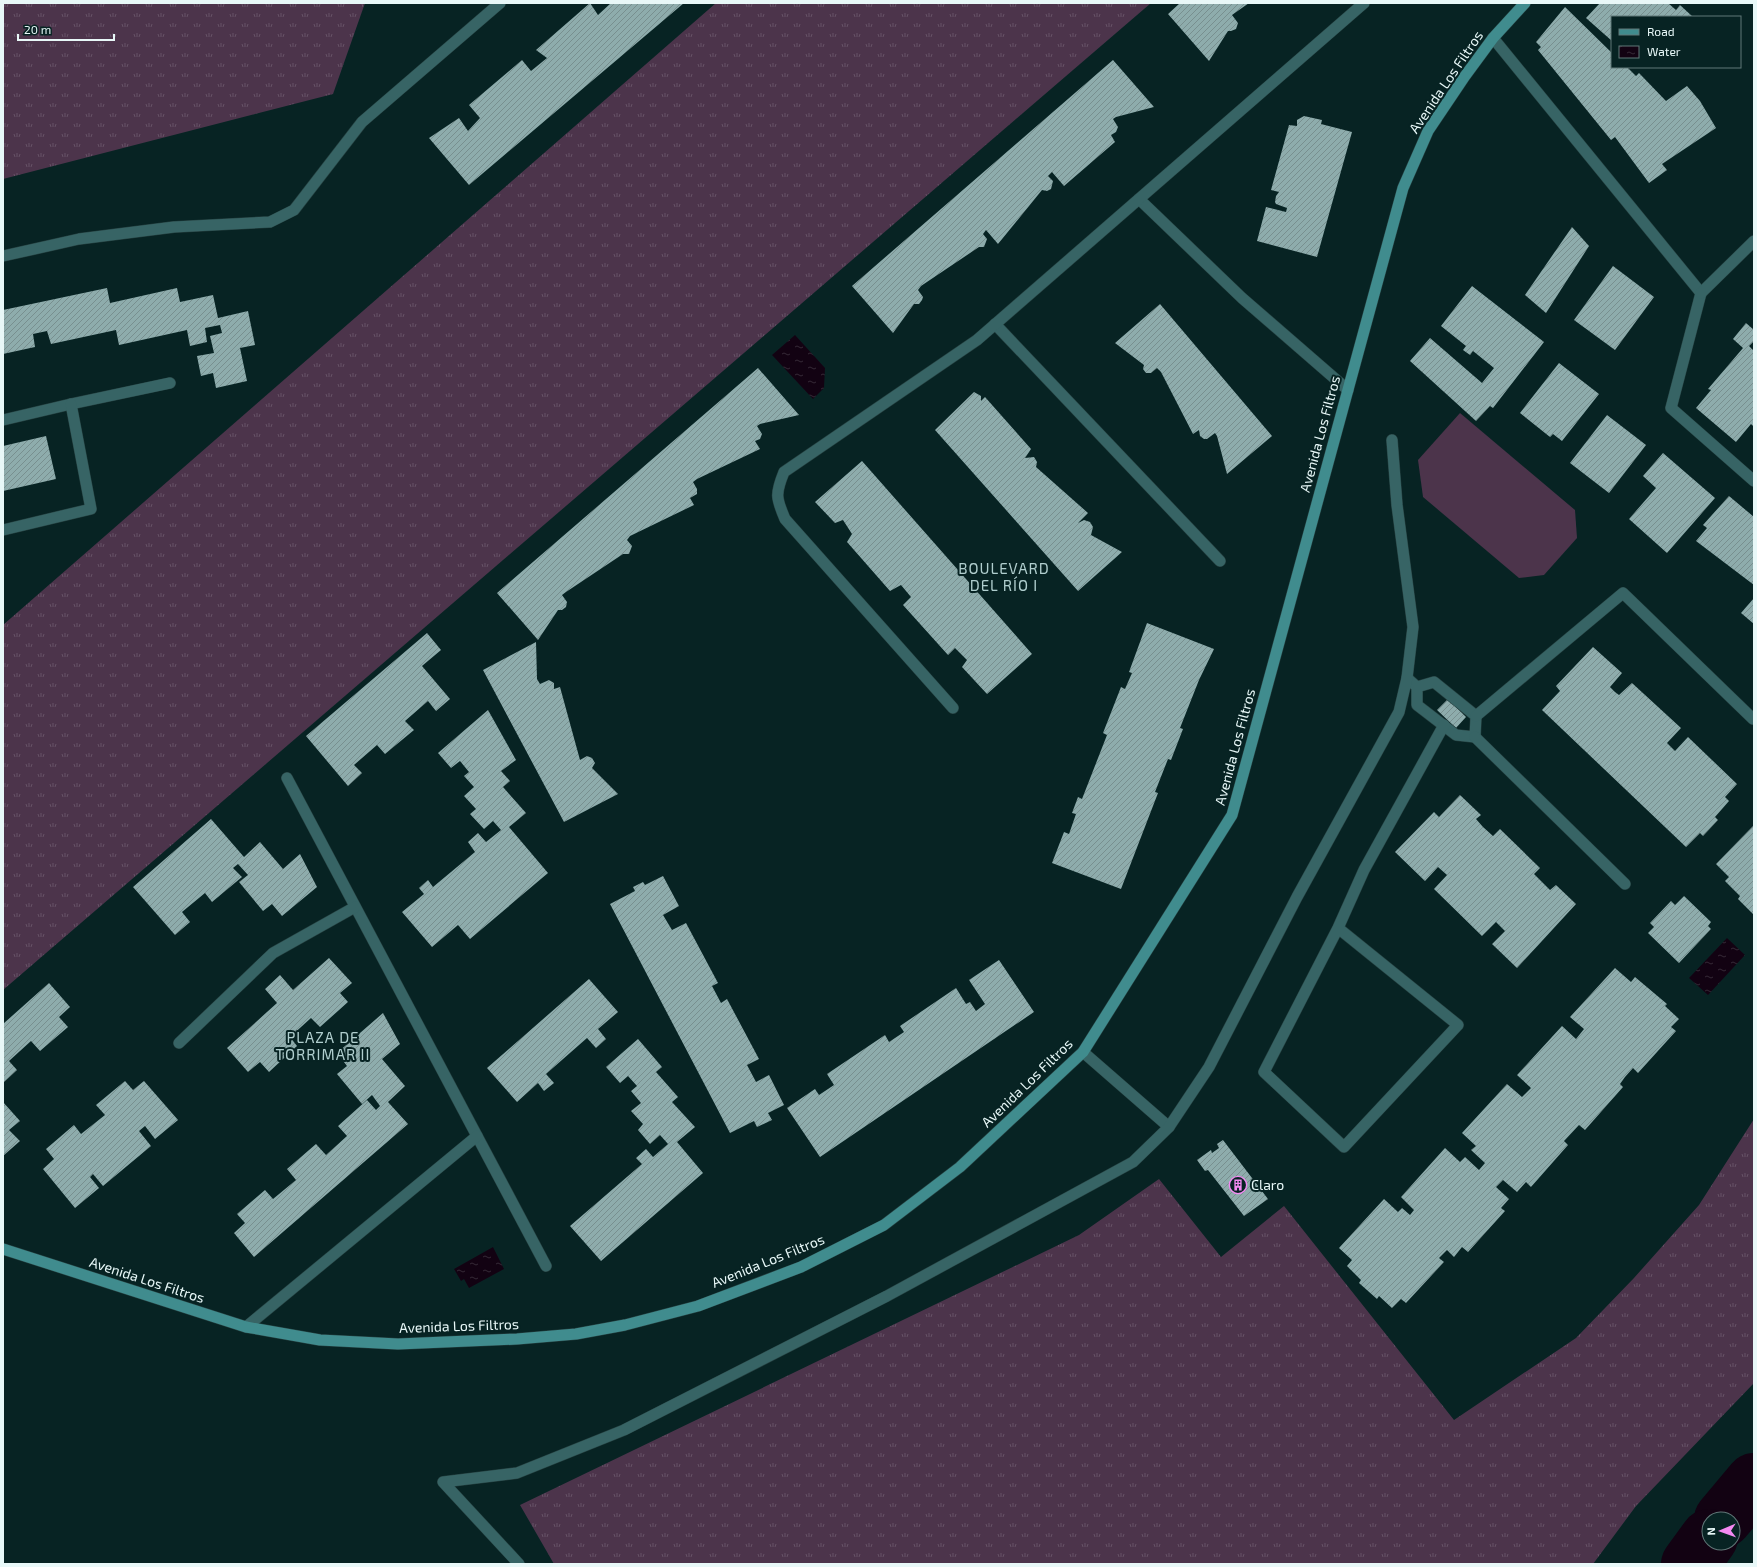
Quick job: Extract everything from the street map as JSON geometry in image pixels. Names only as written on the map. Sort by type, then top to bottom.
[{"type":"main road","name":"Avenida Los Filtros","points":[[3,1249],[246,1327],[320,1340],[398,1344],[509,1339],[576,1334],[625,1325],[698,1306],[801,1267],[884,1225],[960,1167],[1083,1052],[1232,815],[1403,188],[1428,131],[1493,38],[1525,3]]},
{"type":"street","points":[[3,256],[79,239],[174,227],[270,222],[294,210],[362,122],[500,3]]},
{"type":"street","points":[[954,708],[785,519],[778,501],[778,486],[784,472],[977,340],[1364,3]]},
{"type":"street","points":[[1493,38],[1701,293]]},
{"type":"street","points":[[1140,199],[1242,298],[1348,390]]},
{"type":"street","points":[[1754,241],[1701,293],[1672,408],[1754,481]]},
{"type":"street","points":[[995,324],[1220,561]]},
{"type":"street","points":[[3,420],[170,383]]},
{"type":"street","points":[[3,530],[91,509],[71,404]]},
{"type":"street","points":[[519,1564],[443,1482],[517,1473],[624,1430],[887,1296],[1133,1162],[1169,1127],[1209,1067],[1297,897],[1399,712],[1407,678],[1413,627],[1397,505],[1392,440]]},
{"type":"street","points":[[1475,737],[1476,716],[1623,593],[1753,719]]},
{"type":"street","points":[[1407,678],[1417,687],[1417,705],[1456,735],[1475,737],[1625,884]]},
{"type":"street","points":[[1417,687],[1434,682],[1476,716]]},
{"type":"street","points":[[1338,928],[1458,1025],[1344,1147],[1264,1072],[1338,928],[1364,870],[1444,725]]},
{"type":"street","points":[[287,778],[546,1266]]},
{"type":"street","points":[[179,1043],[273,953],[355,907]]},
{"type":"street","points":[[1083,1052],[1169,1127]]},
{"type":"street","points":[[246,1327],[477,1136]]},
{"type":"green space","points":[[3,3],[365,3],[333,94],[3,179]]},
{"type":"green space","points":[[716,3],[1151,3],[3,990],[3,625]]},
{"type":"green space","points":[[1460,413],[1575,510],[1577,538],[1544,575],[1519,578],[1423,497],[1418,460]]},
{"type":"green space","points":[[1754,1119],[1754,1383],[1636,1506],[1593,1564],[554,1564],[520,1505],[1079,1235],[1159,1179],[1221,1257],[1284,1206],[1454,1420],[1576,1338],[1634,1278],[1699,1205]]},
{"type":"water","points":[[795,335],[825,368],[824,388],[813,399],[772,355]]},
{"type":"water","points":[[1727,938],[1745,955],[1708,995],[1689,978]]},
{"type":"water","points":[[493,1247],[504,1269],[469,1288],[464,1279],[461,1281],[454,1269]]},
{"type":"building","points":[[590,3],[598,15],[611,3],[684,3],[469,185],[429,138],[459,118],[468,131],[480,118],[469,105],[522,60],[531,71],[547,58],[536,50]]},
{"type":"building","points":[[1180,3],[1249,3],[1232,15],[1238,23],[1236,29],[1228,31],[1209,61],[1168,14]]},
{"type":"building","points":[[1600,3],[1668,3],[1676,10],[1680,5],[1692,16],[1611,16],[1611,40],[1586,18]]},
{"type":"building","points":[[1565,7],[1611,52],[1611,68],[1628,68],[1636,76],[1639,73],[1666,101],[1687,86],[1700,101],[1716,128],[1662,164],[1667,170],[1649,183],[1615,137],[1611,140],[1538,50],[1541,47],[1536,42]]},
{"type":"building","points":[[1113,60],[1154,107],[1113,119],[1118,127],[1116,132],[1111,135],[1115,142],[1064,186],[1052,172],[1048,176],[1053,181],[1051,189],[1047,191],[1042,190],[998,244],[986,230],[983,234],[987,239],[984,247],[979,247],[921,286],[918,290],[923,297],[922,300],[919,304],[914,304],[893,333],[852,286]]},
{"type":"building","points":[[1304,116],[1322,120],[1321,124],[1352,132],[1317,257],[1257,241],[1266,207],[1286,212],[1287,208],[1276,204],[1275,202],[1276,196],[1279,192],[1271,190],[1289,125],[1297,126],[1297,120]]},
{"type":"building","points":[[1572,227],[1589,246],[1546,313],[1525,295]]},
{"type":"building","points":[[1613,266],[1654,297],[1615,350],[1574,320]]},
{"type":"building","points":[[1472,286],[1544,342],[1493,408],[1490,406],[1476,421],[1410,361],[1430,338],[1482,383],[1494,368],[1473,351],[1470,355],[1463,350],[1466,346],[1441,326]]},
{"type":"building","points":[[107,288],[110,303],[177,288],[180,302],[213,295],[218,318],[248,311],[255,345],[240,348],[247,381],[216,388],[213,373],[201,376],[197,356],[214,353],[210,336],[222,333],[220,325],[205,328],[207,342],[190,346],[187,330],[119,345],[116,330],[51,344],[47,331],[33,334],[35,347],[3,354],[3,310]]},
{"type":"building","points":[[1160,304],[1272,436],[1227,474],[1215,433],[1207,439],[1200,436],[1199,430],[1193,434],[1161,372],[1157,368],[1151,373],[1146,373],[1143,369],[1144,365],[1115,343]]},
{"type":"building","points":[[1746,323],[1754,330],[1754,341],[1749,346],[1754,351],[1754,424],[1753,426],[1751,424],[1736,442],[1696,408],[1711,390],[1708,389],[1743,348],[1733,339]]},
{"type":"building","points":[[1559,363],[1599,394],[1562,441],[1553,434],[1550,437],[1520,413]]},
{"type":"building","points":[[758,368],[799,415],[757,426],[762,434],[760,439],[755,441],[760,449],[697,479],[693,482],[697,489],[697,494],[690,498],[694,505],[630,536],[627,540],[632,546],[629,554],[623,554],[562,595],[567,602],[566,607],[562,610],[558,610],[538,640],[497,593]]},
{"type":"building","points":[[974,392],[981,396],[981,401],[985,397],[1031,449],[1025,458],[1034,457],[1037,462],[1036,467],[1088,513],[1078,523],[1084,520],[1090,522],[1093,527],[1091,535],[1122,552],[1078,591],[935,430]]},
{"type":"building","points":[[1607,415],[1646,445],[1609,493],[1570,463]]},
{"type":"building","points":[[46,436],[56,479],[3,491],[3,446]]},
{"type":"building","points":[[1663,453],[1715,498],[1667,553],[1629,519],[1656,488],[1643,476]]},
{"type":"building","points":[[862,461],[1032,654],[987,694],[962,667],[967,660],[955,648],[948,655],[903,605],[911,597],[901,585],[890,591],[847,542],[852,534],[843,520],[835,523],[815,502]]},
{"type":"building","points":[[1729,496],[1754,517],[1754,585],[1696,541],[1707,528],[1703,525]]},
{"type":"building","points":[[1754,598],[1754,624],[1741,613]]},
{"type":"building","points":[[1147,623],[1214,649],[1199,680],[1180,728],[1183,729],[1171,760],[1168,759],[1155,792],[1158,793],[1121,889],[1052,863],[1064,832],[1069,834],[1076,814],[1072,813],[1078,797],[1082,799],[1107,735],[1103,733],[1121,687],[1125,689],[1132,673],[1129,672]]},
{"type":"building","points":[[427,633],[441,650],[422,666],[450,699],[436,711],[428,701],[405,721],[414,730],[385,754],[377,745],[354,765],[362,773],[348,786],[306,736]]},
{"type":"building","points":[[536,642],[537,679],[540,684],[549,680],[554,683],[554,689],[560,687],[580,760],[587,756],[592,758],[595,763],[592,768],[618,794],[564,822],[483,670]]},
{"type":"building","points":[[1593,647],[1622,673],[1610,687],[1615,692],[1619,695],[1632,683],[1681,728],[1667,743],[1675,751],[1688,737],[1737,784],[1725,797],[1729,801],[1715,817],[1718,820],[1703,836],[1700,833],[1686,847],[1542,710],[1560,691],[1556,686]]},
{"type":"building","points":[[1448,699],[1466,717],[1456,728],[1437,710]]},
{"type":"building","points":[[488,710],[516,760],[501,771],[510,781],[503,787],[526,813],[509,827],[548,873],[470,939],[458,925],[432,947],[402,912],[424,894],[419,888],[428,880],[433,887],[475,852],[468,842],[478,833],[486,842],[501,830],[493,821],[484,829],[470,814],[476,809],[464,796],[474,787],[464,776],[469,772],[460,761],[451,768],[438,753]]},
{"type":"building","points":[[1460,795],[1481,815],[1476,819],[1483,827],[1493,836],[1500,829],[1540,868],[1534,874],[1550,890],[1556,885],[1576,904],[1517,968],[1492,944],[1505,931],[1496,922],[1482,936],[1434,889],[1447,875],[1438,867],[1425,881],[1395,852],[1434,812],[1439,817]]},
{"type":"building","points":[[211,819],[244,857],[260,842],[283,869],[300,854],[317,887],[282,916],[272,904],[263,911],[239,882],[248,875],[238,864],[233,868],[242,877],[212,902],[205,893],[182,912],[190,922],[175,935],[133,887]]},
{"type":"building","points":[[1754,825],[1753,914],[1738,899],[1740,896],[1725,881],[1729,877],[1716,864]]},
{"type":"building","points":[[663,876],[679,906],[663,915],[672,930],[686,923],[718,983],[712,986],[721,1003],[727,999],[759,1059],[747,1065],[756,1082],[769,1075],[784,1105],[768,1113],[772,1120],[757,1127],[754,1121],[730,1133],[610,904],[635,891],[633,887],[643,882],[645,885]]},
{"type":"building","points":[[1684,896],[1711,922],[1708,926],[1711,929],[1679,963],[1648,933],[1654,927],[1650,923],[1671,901],[1675,905]]},
{"type":"building","points":[[329,958],[352,983],[340,993],[348,1002],[320,1027],[311,1018],[290,1037],[297,1046],[269,1072],[260,1062],[248,1072],[227,1048],[277,1003],[265,989],[280,975],[293,990]]},
{"type":"building","points":[[999,960],[1034,1012],[820,1157],[787,1108],[815,1089],[819,1095],[834,1085],[827,1074],[885,1035],[889,1042],[904,1032],[900,1026],[956,988],[966,1004],[970,1002],[976,1011],[985,1004],[969,980]]},
{"type":"building","points":[[1615,968],[1631,982],[1635,977],[1667,1004],[1665,1006],[1679,1019],[1671,1027],[1676,1031],[1638,1073],[1633,1068],[1620,1084],[1623,1087],[1585,1130],[1579,1125],[1564,1141],[1568,1145],[1531,1187],[1526,1182],[1517,1192],[1503,1180],[1496,1187],[1509,1199],[1501,1208],[1505,1211],[1468,1252],[1462,1247],[1454,1257],[1447,1250],[1439,1258],[1444,1262],[1406,1303],[1401,1299],[1392,1308],[1379,1296],[1377,1299],[1359,1283],[1361,1280],[1347,1266],[1352,1260],[1339,1248],[1384,1199],[1398,1212],[1402,1208],[1410,1215],[1414,1210],[1401,1197],[1445,1148],[1460,1162],[1465,1157],[1479,1170],[1485,1163],[1471,1150],[1476,1146],[1462,1133],[1507,1084],[1522,1097],[1531,1088],[1517,1075],[1562,1026],[1576,1039],[1584,1029],[1570,1017]]},
{"type":"building","points":[[589,979],[618,1012],[598,1029],[606,1039],[596,1048],[587,1038],[546,1074],[554,1083],[544,1091],[538,1083],[517,1102],[487,1068]]},
{"type":"building","points":[[49,983],[70,1007],[59,1017],[68,1027],[40,1051],[31,1041],[9,1061],[17,1070],[3,1083],[3,1024]]},
{"type":"building","points":[[383,1013],[400,1044],[382,1059],[405,1086],[388,1102],[408,1124],[254,1257],[234,1233],[245,1223],[237,1214],[265,1190],[273,1199],[296,1180],[287,1169],[316,1144],[326,1155],[347,1136],[338,1126],[367,1100],[376,1110],[380,1106],[372,1095],[362,1104],[337,1074],[347,1066],[337,1053]]},
{"type":"building","points":[[638,1039],[662,1067],[656,1072],[678,1097],[672,1102],[695,1127],[677,1142],[703,1173],[601,1261],[570,1226],[642,1164],[636,1158],[646,1149],[653,1157],[668,1144],[660,1135],[650,1144],[638,1130],[643,1124],[631,1111],[641,1103],[631,1091],[637,1086],[628,1076],[620,1083],[606,1067]]},
{"type":"building","points":[[125,1081],[133,1090],[144,1081],[178,1120],[155,1139],[145,1126],[139,1131],[151,1146],[103,1186],[93,1174],[90,1177],[99,1188],[75,1208],[43,1169],[54,1159],[46,1149],[74,1125],[81,1134],[105,1115],[96,1105]]},
{"type":"building","points":[[3,1102],[20,1121],[9,1130],[20,1141],[3,1156]]},
{"type":"building","name":"Claro","points":[[1223,1140],[1268,1199],[1244,1216],[1208,1170],[1205,1171],[1197,1160],[1211,1150],[1212,1153],[1219,1148],[1217,1144]]},
{"type":"waterway","points":[[1730,1511],[1754,1482]]},
{"type":"waterway","points":[[1690,1564],[1701,1549]]},
{"type":"place","name":"Claro","points":[[1238,1185]]},
{"type":"district","name":"BOULEVARD DEL RÍO I","points":[[1004,578]]},
{"type":"district","name":"PLAZA DE TORRIMAR II","points":[[323,1046]]}]
